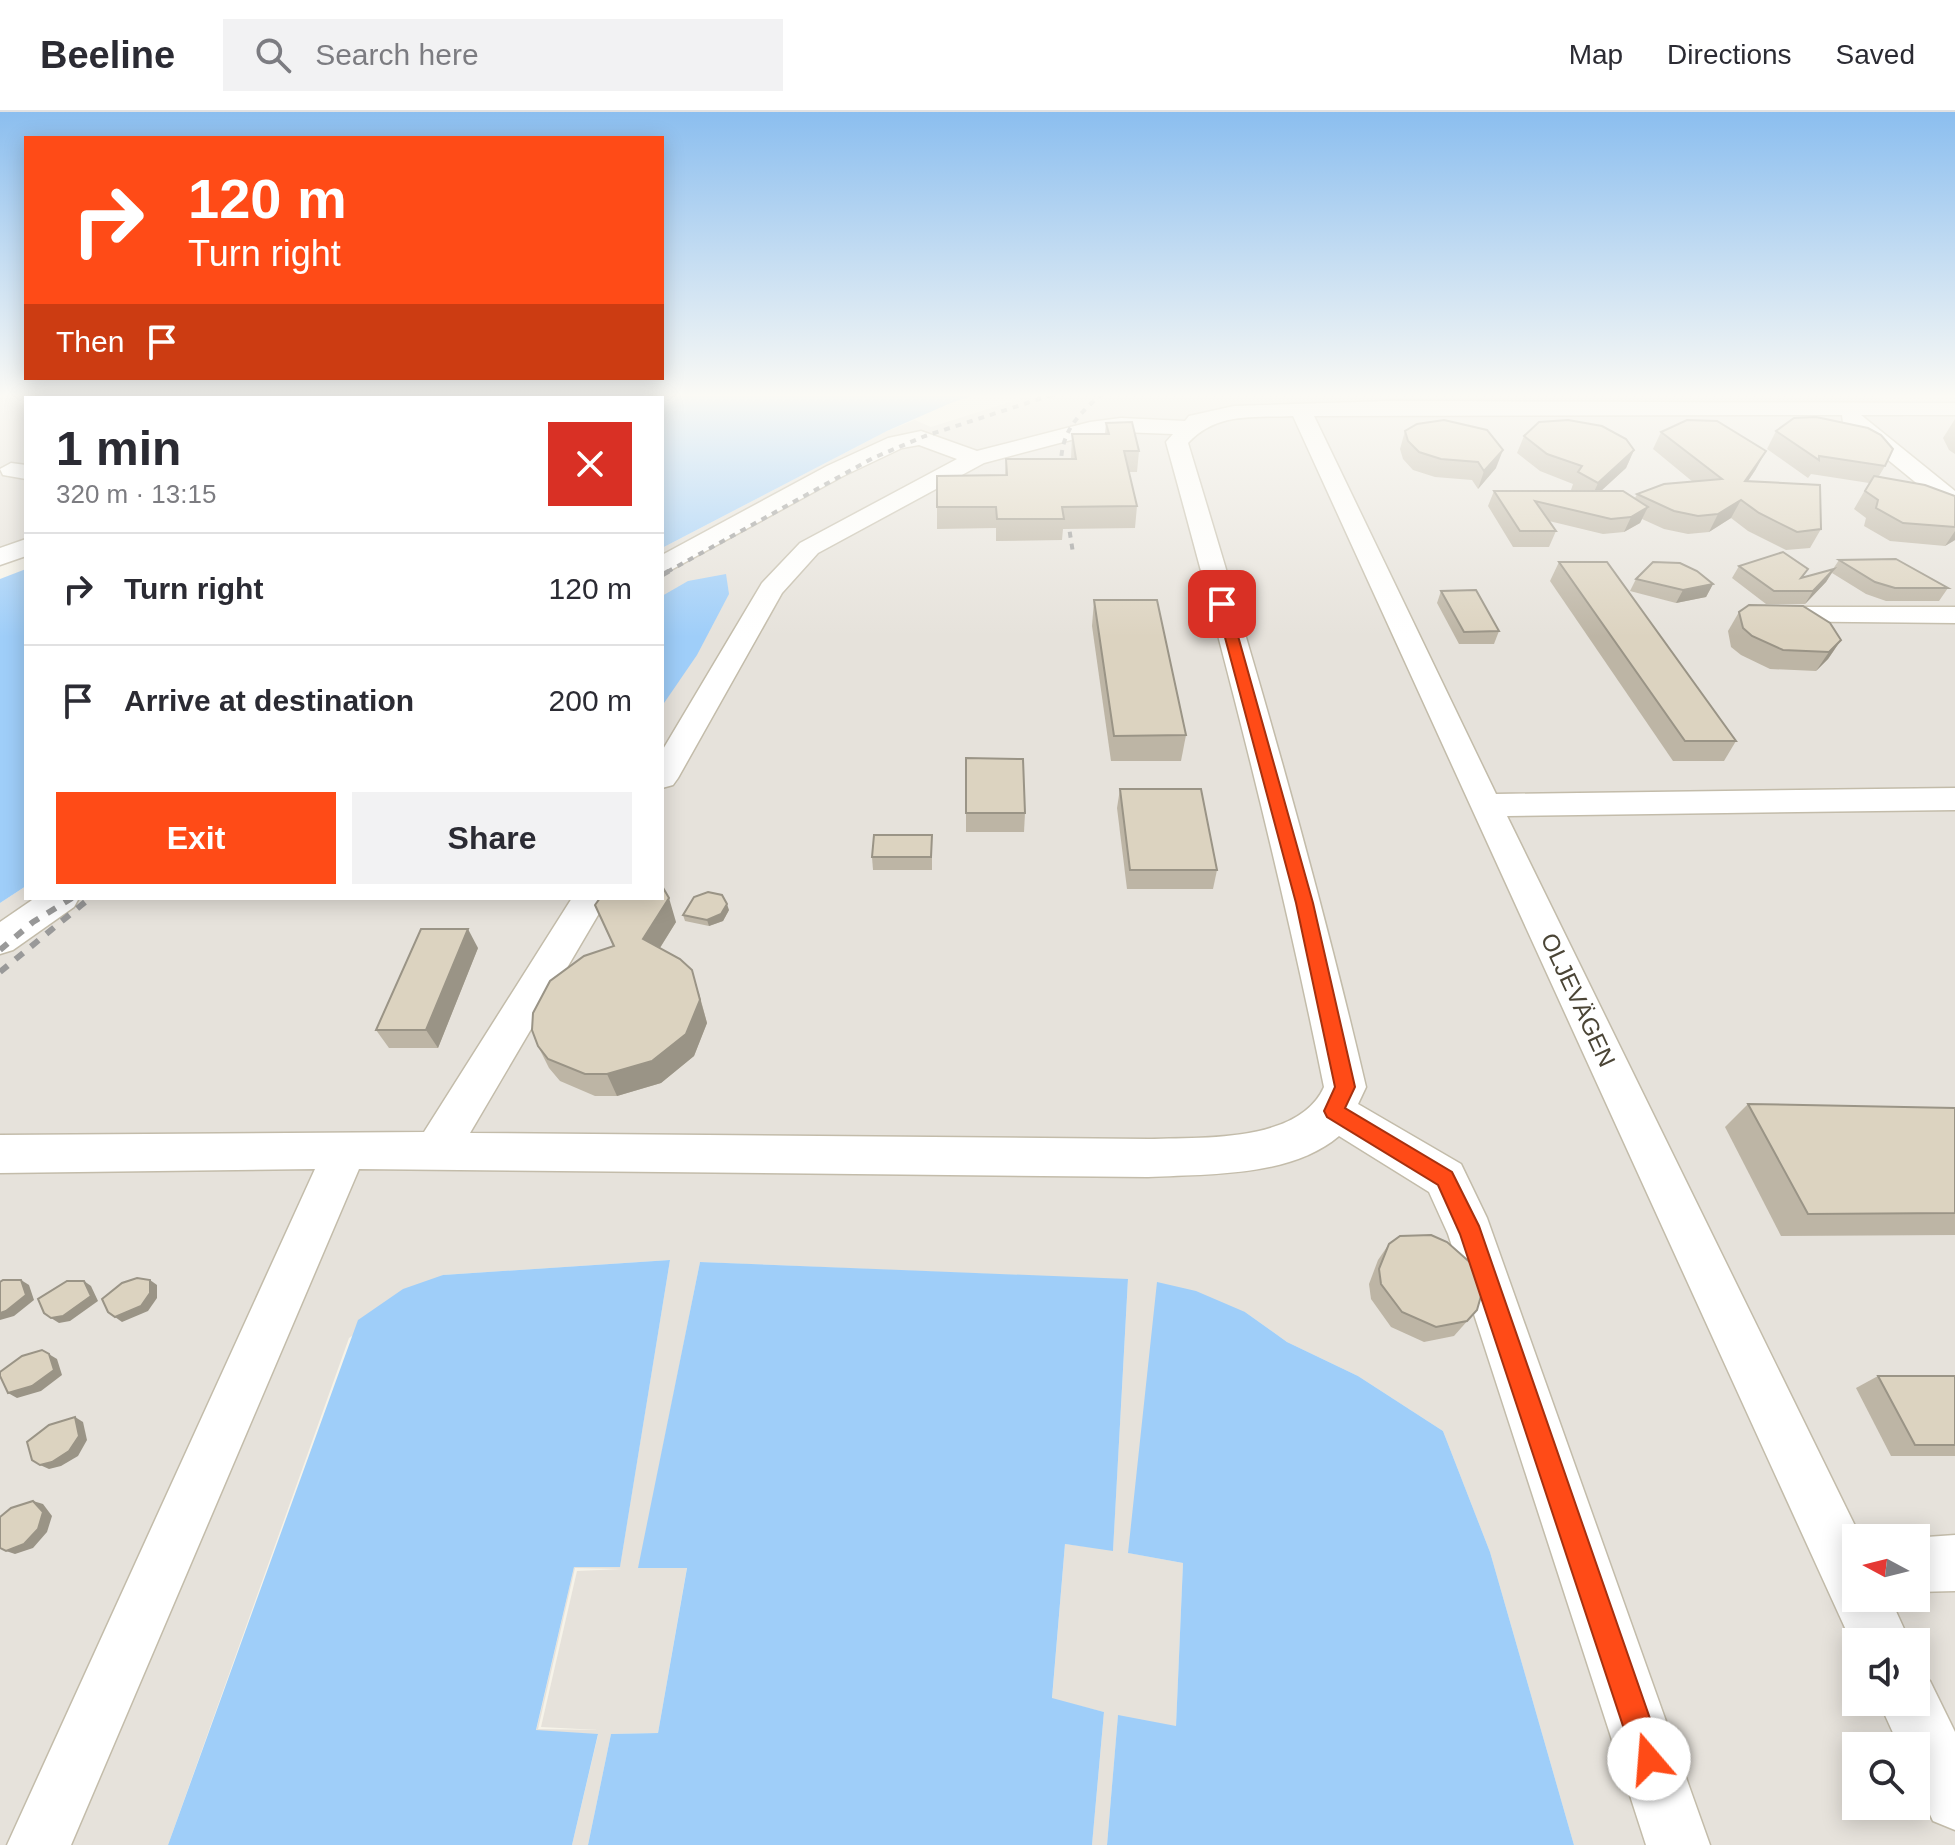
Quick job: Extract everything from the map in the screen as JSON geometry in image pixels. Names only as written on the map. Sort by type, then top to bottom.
[{"type":"street","points":[[664,564],[828,475]]},
{"type":"street","points":[[664,775],[784,571],[809,548],[945,475]]},
{"type":"street","points":[[0,1154],[345,1150],[1179,1157],[1300,1140],[1321,1127],[1334,1111],[1345,1087],[1305,903],[1259,726],[1185,475]]},
{"type":"street","name":"OLJEVÄGEN","points":[[1327,475],[1842,1554]]},
{"type":"street","points":[[1920,475],[1955,503]]},
{"type":"street","points":[[0,557],[24,548]]},
{"type":"street","points":[[1742,615],[1955,615]]},
{"type":"street","points":[[1485,805],[1955,799]]},
{"type":"street","points":[[0,940],[58,900]]},
{"type":"street","points":[[436,1151],[589,900]]},
{"type":"street","points":[[1334,1111],[1445,1178],[1471,1233],[1678,1845]]},
{"type":"street","points":[[39,1845],[345,1150]]},
{"type":"street","points":[[1930,1564],[1955,1563]]},
{"type":"street","points":[[1916,1716],[1955,1799]]},
{"type":"shaded area","points":[[0,475],[24,475],[24,548],[0,557]]},
{"type":"shaded area","points":[[803,475],[1955,475],[1955,1845],[1574,1845],[1490,1552],[1443,1431],[1358,1376],[1287,1342],[1245,1312],[1129,1553],[1183,1563],[1176,1727],[1118,1716],[1107,1845],[1092,1845],[1104,1712],[1052,1699],[1065,1544],[1113,1550],[1128,1280],[700,1262],[639,1567],[687,1567],[658,1733],[611,1734],[588,1845],[572,1845],[598,1735],[536,1731],[574,1567],[620,1566],[670,1260],[443,1275],[349,1338],[168,1845],[0,1845],[0,903],[24,887],[24,900],[664,900],[664,547]]},
{"type":"water","points":[[664,475],[803,475],[664,547]]},
{"type":"water","points":[[24,570],[24,887],[0,903],[0,579]]},
{"type":"water","points":[[726,574],[729,594],[697,655],[664,703],[664,595],[688,581]]},
{"type":"water","points":[[670,1260],[620,1567],[574,1567],[536,1730],[598,1734],[572,1845],[168,1845],[358,1320],[403,1289],[443,1275]]},
{"type":"water","points":[[700,1262],[1128,1279],[1113,1551],[1065,1544],[1052,1698],[1104,1712],[1092,1845],[588,1845],[611,1734],[658,1733],[687,1568],[638,1568]]},
{"type":"water","points":[[1157,1282],[1196,1291],[1245,1312],[1287,1342],[1358,1376],[1443,1431],[1490,1552],[1574,1845],[1107,1845],[1118,1715],[1176,1726],[1183,1563],[1128,1553]]},
{"type":"pier","points":[[575,1568],[622,1569],[577,1571],[541,1727],[599,1730],[538,1729]]},
{"type":"building","points":[[1130,475],[1137,506],[1062,507],[1064,519],[997,519],[996,507],[937,507],[937,476]]},
{"type":"building","points":[[1583,475],[1607,475],[1598,483]]},
{"type":"building","points":[[1717,475],[1749,475],[1745,481],[1820,485],[1821,529],[1797,532],[1741,500],[1718,514],[1698,516],[1674,511],[1637,494],[1664,484],[1722,479]]},
{"type":"building","points":[[1874,476],[1925,485],[1955,496],[1955,527],[1903,523],[1876,508],[1878,500],[1865,491]]},
{"type":"building","points":[[1494,491],[1623,491],[1648,507],[1631,517],[1611,519],[1535,501],[1556,531],[1520,531]]},
{"type":"building","points":[[1783,552],[1808,569],[1801,578],[1834,569],[1813,591],[1774,591],[1739,566]]},
{"type":"building","points":[[1896,559],[1948,588],[1895,588],[1875,582],[1839,560]]},
{"type":"building","points":[[1559,562],[1607,562],[1736,741],[1685,741]]},
{"type":"building","points":[[1653,562],[1680,563],[1713,584],[1683,590],[1636,579]]},
{"type":"building","points":[[1476,590],[1499,631],[1464,632],[1441,591]]},
{"type":"building","points":[[1094,600],[1157,600],[1186,735],[1114,736]]},
{"type":"building","points":[[1749,605],[1803,606],[1830,623],[1841,640],[1829,652],[1783,650],[1752,636],[1743,628],[1739,612]]},
{"type":"building","points":[[966,758],[1023,759],[1025,813],[966,813]]},
{"type":"building","points":[[1120,789],[1201,789],[1217,870],[1130,870]]},
{"type":"building","points":[[874,835],[932,835],[931,857],[872,857]]},
{"type":"building","points":[[664,889],[669,898],[643,939],[680,959],[692,970],[700,1000],[686,1034],[652,1061],[607,1074],[585,1074],[548,1059],[538,1046],[532,1030],[533,1013],[550,981],[584,956],[614,946],[595,905],[599,900],[664,900]]},
{"type":"building","points":[[708,892],[722,895],[727,904],[721,914],[707,920],[683,915],[694,897]]},
{"type":"building","points":[[421,929],[468,929],[426,1030],[376,1030]]},
{"type":"building","points":[[1748,1104],[1955,1108],[1955,1213],[1808,1214]]},
{"type":"building","points":[[1431,1235],[1447,1242],[1473,1265],[1481,1296],[1477,1310],[1467,1321],[1436,1327],[1402,1312],[1381,1284],[1379,1269],[1389,1244],[1400,1236]]},
{"type":"building","points":[[137,1278],[150,1280],[150,1293],[141,1306],[115,1317],[108,1312],[102,1299],[122,1283]]},
{"type":"building","points":[[21,1280],[26,1295],[0,1313],[0,1282]]},
{"type":"building","points":[[67,1281],[84,1281],[91,1296],[63,1316],[51,1318],[44,1313],[38,1299]]},
{"type":"building","points":[[42,1350],[49,1354],[54,1370],[32,1386],[8,1393],[0,1372],[22,1356]]},
{"type":"building","points":[[1878,1376],[1955,1376],[1955,1445],[1915,1445]]},
{"type":"building","points":[[75,1417],[79,1436],[69,1451],[52,1462],[40,1465],[32,1460],[27,1442],[49,1425]]},
{"type":"building","points":[[33,1501],[43,1512],[38,1529],[24,1544],[6,1551],[0,1548],[0,1517],[11,1508]]},
{"type":"railway","points":[[667,572],[843,475]]},
{"type":"railway","points":[[1062,475],[1062,480]]},
{"type":"railway","points":[[1066,508],[1073,553]]},
{"type":"railway","points":[[664,574],[671,570]]},
{"type":"railway","points":[[0,950],[33,922],[69,900]]},
{"type":"railway","points":[[0,972],[88,900]]},
{"type":"route","points":[[1222,604],[1255,711],[1305,903],[1345,1087],[1334,1111],[1399,1147],[1445,1178],[1471,1233],[1649,1759]]}]
